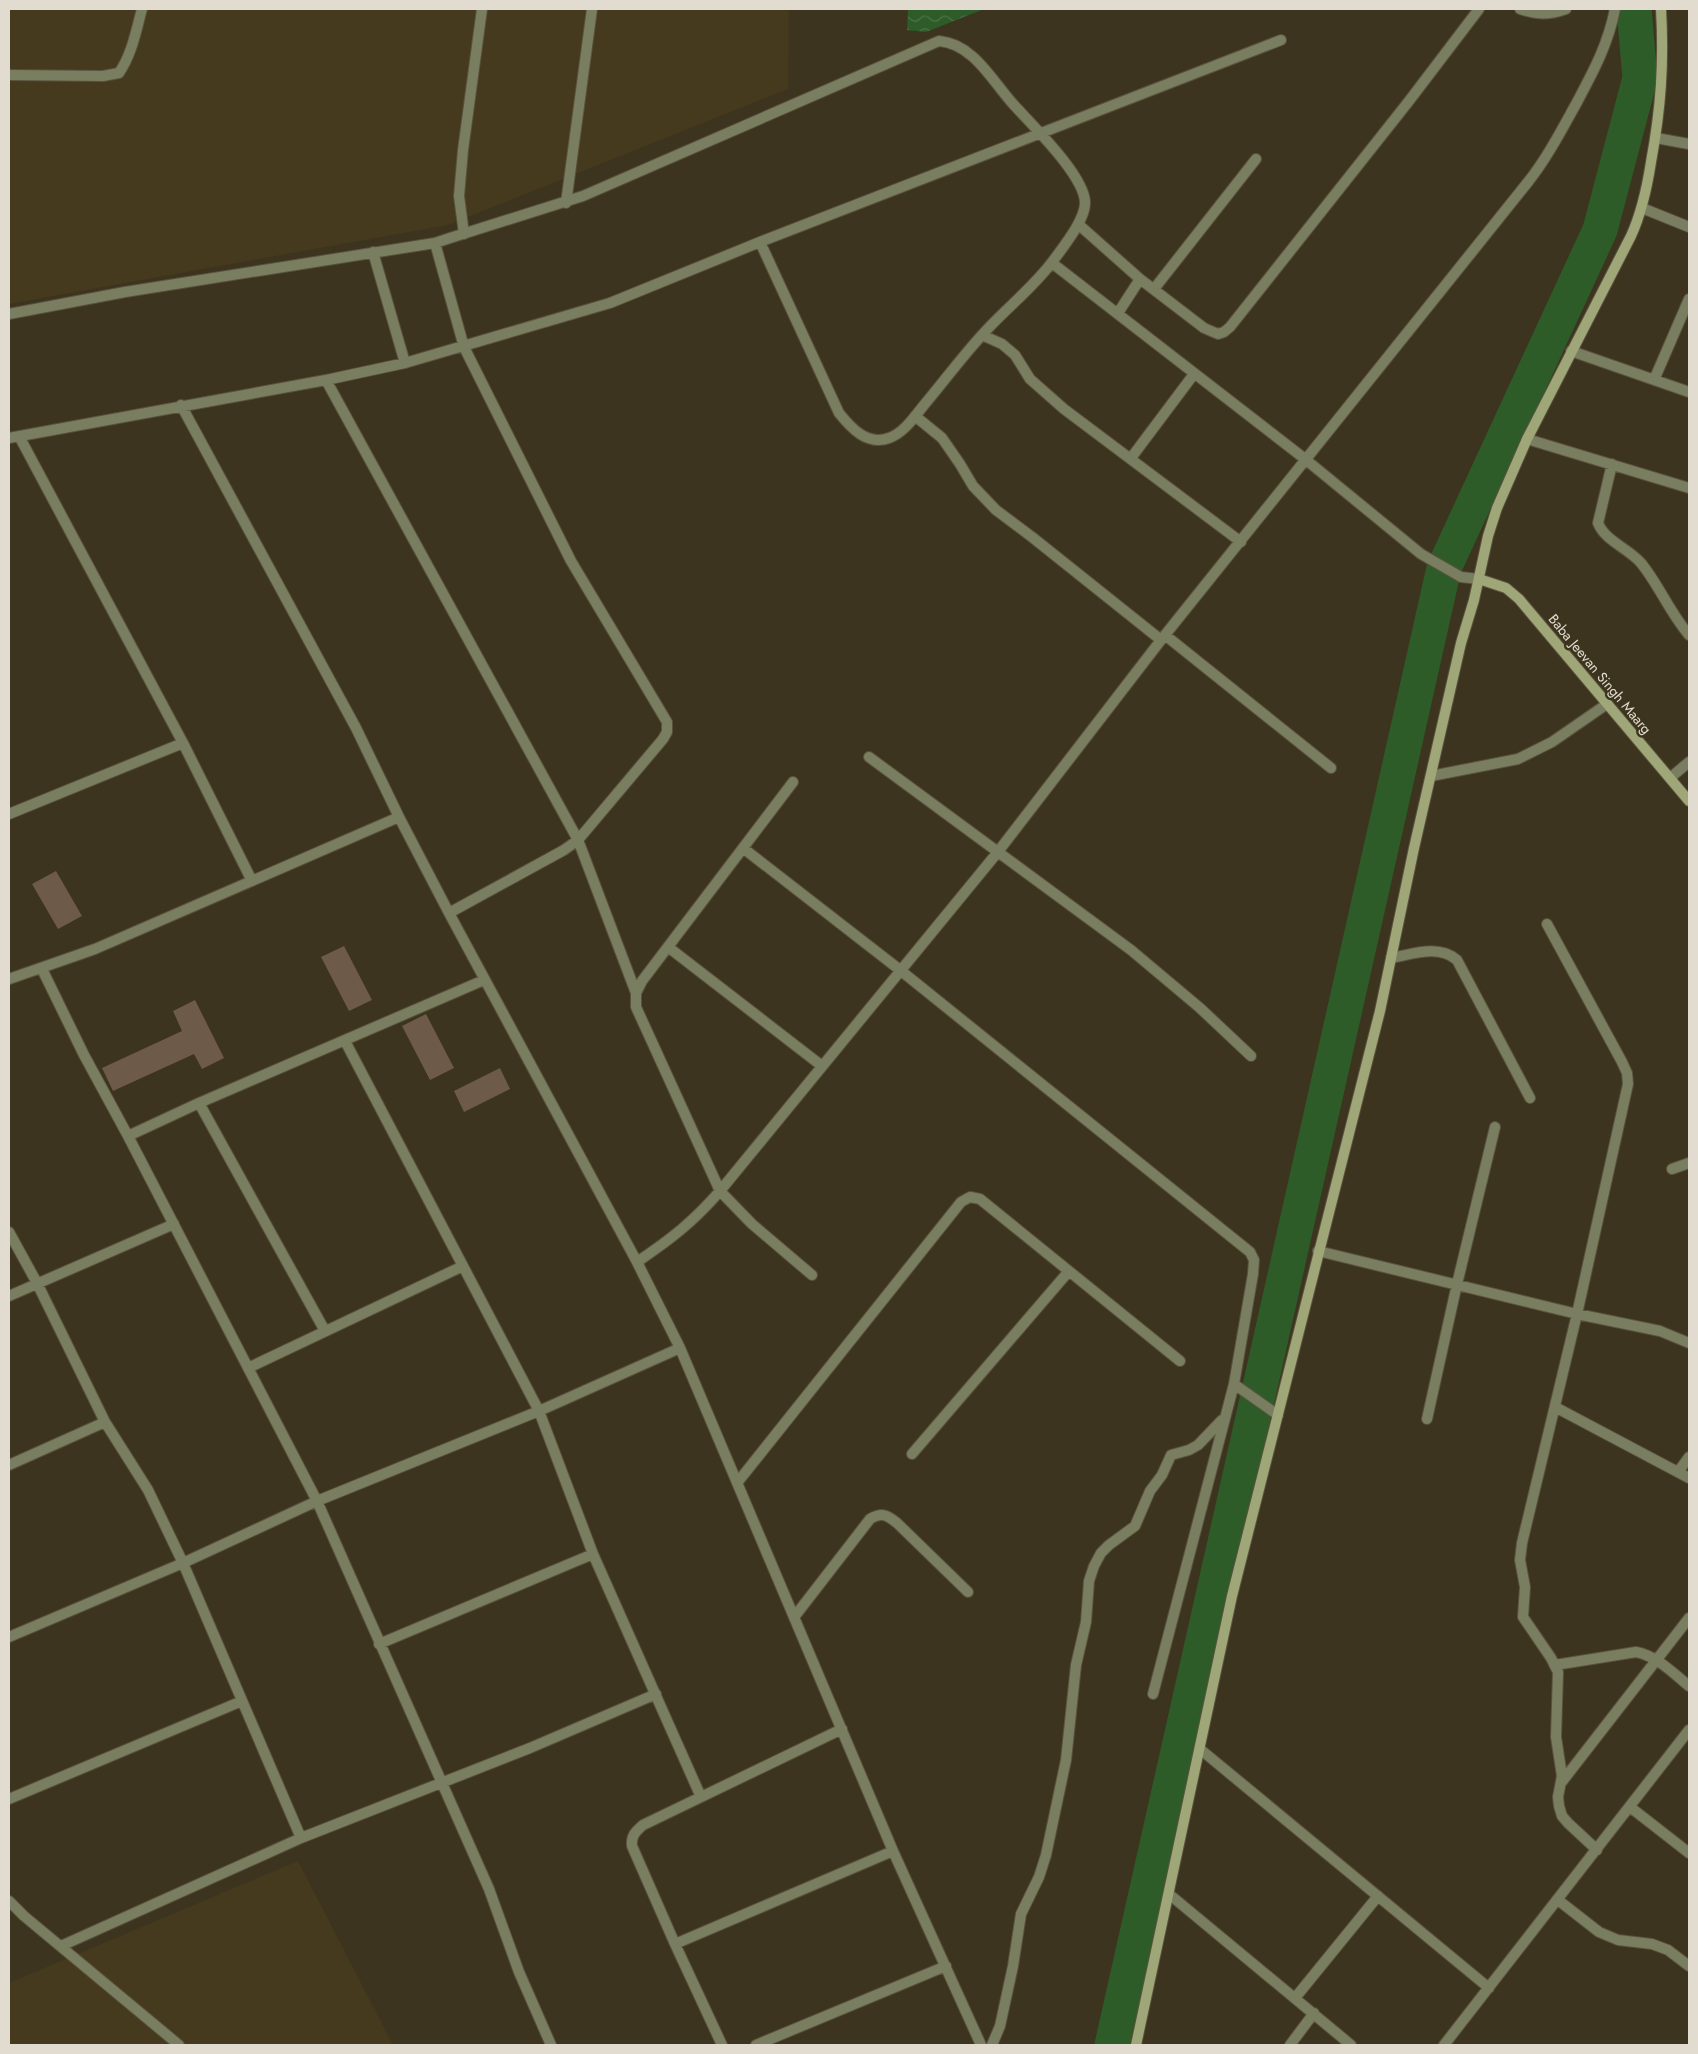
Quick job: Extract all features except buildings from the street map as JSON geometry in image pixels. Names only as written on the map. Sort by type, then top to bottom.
[{"type":"street","points":[[9,75],[103,76],[119,73],[132,49],[142,9]]},
{"type":"street","points":[[464,234],[459,196],[463,150],[482,9]]},
{"type":"street","points":[[566,203],[592,9]]},
{"type":"street","points":[[1078,224],[1140,279],[1211,333],[1218,334],[1224,332],[1230,327],[1409,101],[1479,9]]},
{"type":"street","points":[[1520,9],[1549,15],[1566,9]]},
{"type":"street","points":[[637,1262],[675,1237],[700,1214],[720,1191],[997,853],[1163,638],[1543,164],[1608,40],[1615,9]]},
{"type":"street","points":[[1136,2045],[1232,1596],[1380,1011],[1461,643],[1479,580],[1488,536],[1497,508],[1527,439],[1631,236],[1642,208],[1656,138],[1664,66],[1661,9]]},
{"type":"street","points":[[252,881],[183,743],[14,437],[326,380],[405,363],[610,303],[1040,132],[1281,40]]},
{"type":"street","points":[[9,314],[125,292],[435,242],[464,234],[566,203],[939,41],[957,45],[966,51],[1040,132],[1076,179],[1082,190],[1085,202],[1078,224],[1052,263],[982,334],[916,416],[899,433],[888,439],[875,440],[864,437],[853,430],[839,413],[760,242]]},
{"type":"street","points":[[1656,138],[1689,144]]},
{"type":"street","points":[[1154,289],[1256,159]]},
{"type":"street","points":[[1642,208],[1689,227]]},
{"type":"street","points":[[435,242],[464,347],[571,561],[667,722],[667,732],[663,740],[578,840],[564,850],[449,913]]},
{"type":"street","points":[[374,252],[405,363]]},
{"type":"street","points":[[1052,263],[1305,460],[1421,554],[1461,577],[1479,580]]},
{"type":"street","points":[[1118,313],[1140,279]]},
{"type":"street","points":[[1654,380],[1689,299]]},
{"type":"street","points":[[982,334],[1002,344],[1015,354],[1030,379],[1064,410],[1131,458],[1241,542]]},
{"type":"street","points":[[1571,351],[1689,392]]},
{"type":"street","points":[[1131,458],[1194,374]]},
{"type":"street","points":[[326,380],[578,840],[636,993],[636,1007],[720,1191],[746,1219],[812,1275]]},
{"type":"street","points":[[181,405],[356,728],[399,817],[484,980],[637,1262],[680,1348],[893,1851],[981,2045]]},
{"type":"street","points":[[916,416],[942,438],[973,486],[996,510],[1332,768]]},
{"type":"street","points":[[1527,439],[1689,488]]},
{"type":"street","points":[[1612,464],[1598,523],[1601,530],[1641,563],[1675,617],[1689,634]]},
{"type":"street","name":"Baba Jeevan Singh Maarg","points":[[1479,580],[1498,584],[1512,593],[1689,801]]},
{"type":"street","points":[[1431,776],[1518,759],[1552,742],[1607,704]]},
{"type":"street","points":[[9,814],[183,743]]},
{"type":"street","points":[[869,757],[1131,950],[1200,1008],[1251,1056]]},
{"type":"street","points":[[1670,778],[1689,762]]},
{"type":"street","points":[[636,993],[642,981],[794,782]]},
{"type":"street","points":[[9,979],[95,949],[399,817]]},
{"type":"street","points":[[743,848],[900,970],[1250,1252],[1254,1260],[1237,1386],[1224,1418],[1153,1694]]},
{"type":"street","points":[[1547,924],[1622,1062],[1627,1073],[1628,1084],[1577,1314],[1522,1543],[1520,1560],[1525,1587],[1523,1617],[1556,1665],[1559,1680],[1556,1737],[1562,1767],[1558,1797],[1562,1816],[1577,1833],[1597,1850]]},
{"type":"street","points":[[668,947],[822,1066]]},
{"type":"street","points":[[1392,958],[1438,951],[1444,952],[1457,960],[1530,1098]]},
{"type":"street","points":[[42,969],[84,1055],[174,1224],[317,1501],[379,1644],[444,1783],[489,1889],[520,1972],[551,2045]]},
{"type":"street","points":[[128,1136],[199,1103],[484,980]]},
{"type":"street","points":[[345,1041],[539,1411],[593,1554],[701,1797]]},
{"type":"street","points":[[199,1103],[324,1332]]},
{"type":"street","points":[[1427,1419],[1495,1126]]},
{"type":"street","points":[[1672,1169],[1689,1163]]},
{"type":"street","points":[[737,1483],[961,1202],[970,1197],[980,1200],[1180,1362]]},
{"type":"street","points":[[9,1296],[174,1224]]},
{"type":"street","points":[[9,1232],[37,1283],[105,1422],[148,1490],[183,1563],[301,1838]]},
{"type":"street","points":[[1318,1251],[1577,1314],[1660,1331],[1689,1342]]},
{"type":"street","points":[[248,1368],[463,1266]]},
{"type":"street","points":[[912,1454],[1069,1271]]},
{"type":"street","points":[[9,1637],[183,1563],[317,1501],[539,1411],[680,1348]]},
{"type":"street","points":[[1237,1386],[1278,1415]]},
{"type":"street","points":[[1554,1407],[1689,1478]]},
{"type":"street","points":[[992,2045],[1000,2026],[1013,1966],[1021,1914],[1039,1877],[1054,1818],[1066,1760],[1072,1690],[1086,1622],[1090,1581],[1094,1566],[1109,1545],[1135,1526],[1150,1491],[1162,1475],[1171,1455],[1189,1450],[1198,1445],[1209,1436],[1224,1418]]},
{"type":"street","points":[[9,1465],[105,1422]]},
{"type":"street","points":[[1678,1472],[1689,1457]]},
{"type":"street","points":[[795,1616],[870,1519],[878,1514],[887,1515],[898,1522],[968,1592]]},
{"type":"street","points":[[379,1644],[593,1554]]},
{"type":"street","points":[[1560,1785],[1689,1618]]},
{"type":"street","points":[[1556,1665],[1636,1652],[1646,1654],[1658,1660],[1689,1686]]},
{"type":"street","points":[[61,1946],[301,1838],[444,1783],[656,1694]]},
{"type":"street","points":[[9,1799],[242,1701]]},
{"type":"street","points":[[722,2045],[632,1846],[635,1831],[643,1825],[842,1729]]},
{"type":"street","points":[[1444,2045],[1689,1730]]},
{"type":"street","points":[[1200,1749],[1489,1988]]},
{"type":"street","points":[[1630,1807],[1689,1853]]},
{"type":"street","points":[[675,1944],[893,1851]]},
{"type":"street","points":[[1169,1894],[1351,2045]]},
{"type":"street","points":[[1295,1998],[1378,1896]]},
{"type":"street","points":[[1558,1900],[1599,1932],[1618,1940],[1652,1944],[1668,1950],[1689,1966]]},
{"type":"street","points":[[9,1901],[24,1916],[179,2045]]},
{"type":"street","points":[[756,2045],[946,1966]]},
{"type":"street","points":[[1290,2045],[1314,2014]]},
{"type":"shaded area","points":[[9,9],[789,9],[788,89],[448,225],[9,304]]},
{"type":"shaded area","points":[[298,1861],[393,2045],[9,2045],[9,1983]]},
{"type":"water","points":[[908,9],[984,9],[926,32],[907,30]]},
{"type":"waterway","points":[[1112,2045],[1444,568],[1600,230],[1640,78],[1634,9]]}]
